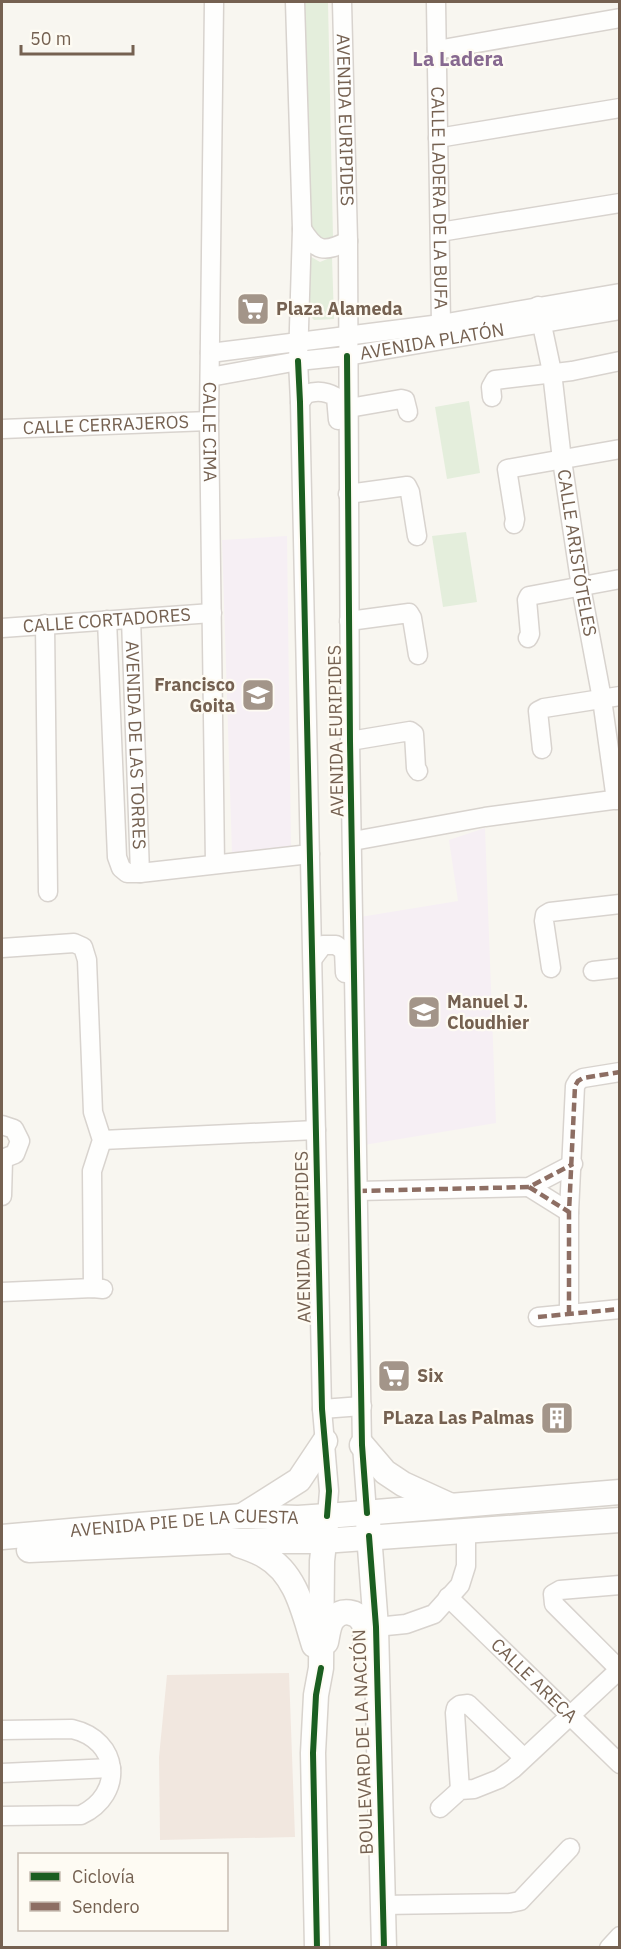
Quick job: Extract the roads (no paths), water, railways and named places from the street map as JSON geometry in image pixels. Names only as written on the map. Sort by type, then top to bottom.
[{"type":"main road","points":[[242,1516],[299,1480],[325,1441]]},
{"type":"main road","points":[[362,1445],[385,1472],[403,1484],[452,1506]]},
{"type":"main road","name":"AVENIDA PIE DE LA CUESTA","points":[[2,1537],[242,1516],[298,1518],[620,1492]]},
{"type":"main road","name":"BOULEVARD DE LA NACIÓN","points":[[367,1513],[376,1628],[384,1947]]},
{"type":"main road","points":[[321,1668],[323,1541],[327,1516]]},
{"type":"main road","name":"AVENIDA PIE DE LA CUESTA","points":[[2,1551],[230,1541],[323,1541],[620,1520]]},
{"type":"main road","points":[[230,1541],[265,1556],[277,1564],[295,1586],[321,1668]]},
{"type":"main road","points":[[317,1947],[313,1753],[316,1695],[331,1621],[344,1612],[355,1614],[363,1622],[379,1764]]},
{"type":"street","name":"CALLE CIMA","points":[[214,2],[209,421],[215,864]]},
{"type":"street","name":"AVENIDA EURIPIDES","points":[[295,2],[302,229],[298,352],[314,957],[322,1409],[329,1491],[327,1516]]},
{"type":"street","name":"AVENIDA EURIPIDES","points":[[342,2],[348,336],[341,357],[348,468],[350,741],[362,1445],[367,1513]]},
{"type":"street","name":"CALLE LADERA DE LA BUFA","points":[[436,2],[441,324]]},
{"type":"street","points":[[436,50],[620,18]]},
{"type":"street","points":[[438,138],[620,108]]},
{"type":"street","points":[[440,232],[620,203]]},
{"type":"street","points":[[302,229],[311,244],[322,250],[334,248],[348,241]]},
{"type":"street","name":"AVENIDA PLATÓN","points":[[210,353],[298,352],[341,357],[539,314],[620,293]]},
{"type":"street","name":"AVENIDA PLATÓN","points":[[210,377],[348,336],[539,314],[620,310]]},
{"type":"street","name":"CALLE ARISTÓTELES","points":[[539,314],[552,372],[562,460],[581,587],[611,698],[618,799]]},
{"type":"street","points":[[492,397],[491,387],[495,381],[572,371],[620,361]]},
{"type":"street","points":[[300,402],[306,393],[327,392],[343,402],[401,399],[405,400],[408,412]]},
{"type":"street","name":"CALLE CERRAJEROS","points":[[2,429],[209,421]]},
{"type":"street","points":[[514,524],[507,469],[620,449]]},
{"type":"street","points":[[348,494],[407,486],[417,536]]},
{"type":"street","points":[[528,638],[530,634],[526,600],[529,596],[620,579]]},
{"type":"street","name":"CALLE CORTADORES","points":[[2,628],[212,613]]},
{"type":"street","points":[[349,621],[409,613],[418,655]]},
{"type":"street","name":"AVENIDA DE LAS TORRES","points":[[107,620],[117,857],[121,868],[127,873],[140,873],[131,619]]},
{"type":"street","points":[[45,624],[48,892]]},
{"type":"street","points":[[542,749],[538,711],[544,708],[611,698]]},
{"type":"street","points":[[350,741],[410,731],[414,734],[418,771]]},
{"type":"street","points":[[353,841],[485,817],[618,799]]},
{"type":"street","points":[[140,873],[310,854]]},
{"type":"street","points":[[551,968],[545,915],[550,912],[620,904]]},
{"type":"street","points":[[2,948],[74,943],[83,947],[87,960],[93,1112],[102,1140],[92,1171],[98,1288],[2,1292]]},
{"type":"street","name":"AVENIDA EURIPIDES","points":[[314,957],[323,945],[336,945],[344,951],[357,1106]]},
{"type":"street","points":[[593,971],[620,968]]},
{"type":"street","points":[[569,1314],[569,1212],[575,1086],[578,1081],[620,1072]]},
{"type":"street","points":[[2,1125],[14,1129],[20,1142],[15,1154],[2,1160],[2,1196]]},
{"type":"street","points":[[102,1140],[316,1130]]},
{"type":"street","points":[[358,1191],[529,1187],[573,1164]]},
{"type":"street","points":[[529,1187],[569,1212]]},
{"type":"street","points":[[538,1317],[620,1309]]},
{"type":"street","points":[[322,1409],[362,1406]]},
{"type":"street","points":[[376,1628],[406,1624],[434,1614],[460,1586],[466,1566],[466,1530]]},
{"type":"street","points":[[440,1808],[460,1790],[474,1789],[499,1779],[619,1669],[554,1604],[553,1594],[561,1590],[620,1585]]},
{"type":"street","name":"CALLE ARECA","points":[[448,1597],[620,1764]]},
{"type":"street","points":[[460,1790],[455,1713],[456,1708],[460,1705],[468,1704],[524,1758]]},
{"type":"street","points":[[2,1730],[72,1729],[82,1731],[91,1735],[105,1749],[111,1768],[109,1788],[104,1797],[90,1811],[81,1815],[2,1816]]},
{"type":"street","points":[[2,1773],[111,1768]]},
{"type":"street","points":[[383,1905],[520,1901],[570,1848]]},
{"type":"street","points":[[609,1947],[620,1936]]},
{"type":"place","name":"Plaza Alameda","points":[[253,309]]},
{"type":"place","name":"Francisco Goita","points":[[258,695]]},
{"type":"place","name":"Manuel J. Cloudhier","points":[[424,1012]]},
{"type":"place","name":"Six","points":[[394,1376]]},
{"type":"place","name":"PLaza Las Palmas","points":[[557,1418]]},
{"type":"district","name":"La Ladera","points":[[458,59]]}]
